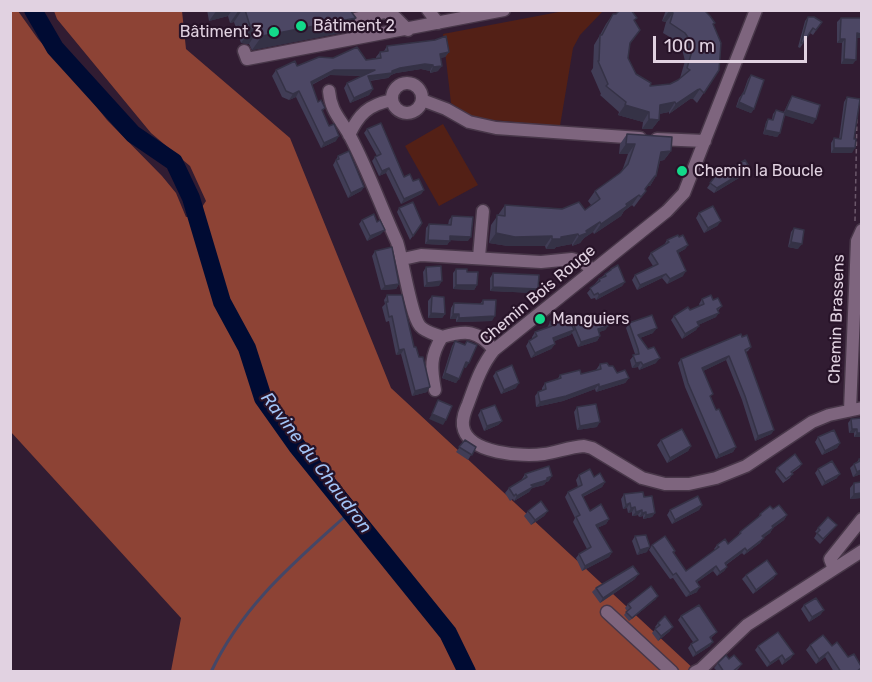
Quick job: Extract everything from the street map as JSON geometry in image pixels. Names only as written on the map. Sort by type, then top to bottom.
[{"type":"street","points":[[428,10],[438,23]]},
{"type":"street","points":[[244,51],[247,59],[504,10]]},
{"type":"street","name":"Chemin Bois Rouge","points":[[756,10],[684,193],[677,202],[494,350],[483,365],[464,413],[463,425],[472,441],[507,454],[538,454],[576,447],[592,448],[642,478],[665,484],[689,484],[716,478],[754,461],[812,422],[829,415],[856,409]]},
{"type":"street","points":[[346,21],[385,12],[395,16],[408,30]]},
{"type":"street","points":[[403,83],[411,83],[421,92],[422,100],[414,111],[407,113],[394,107],[392,100],[397,87],[403,83]]},
{"type":"street","points":[[329,90],[334,113],[349,135],[403,259],[415,317],[421,327],[442,337]]},
{"type":"street","points":[[349,135],[359,116],[366,110],[392,100]]},
{"type":"street","points":[[422,100],[446,109],[469,122],[496,128],[705,141]]},
{"type":"street","points":[[479,257],[483,211]]},
{"type":"street","name":"Chemin Brassens","points":[[856,409],[858,225]]},
{"type":"street","points":[[403,259],[421,255],[541,262],[572,259],[583,262],[592,270]]},
{"type":"street","points":[[435,390],[431,366],[436,346],[442,337],[457,332],[475,334],[484,337],[494,350]]},
{"type":"street","points":[[834,569],[830,559],[861,519]]},
{"type":"street","points":[[695,672],[747,625],[861,551]]},
{"type":"street","points":[[607,612],[672,672]]},
{"type":"path","points":[[857,111],[858,225]]},
{"type":"shaded area","points":[[11,11],[18,11],[38,39],[107,120],[162,176],[176,193],[186,217],[196,216],[206,201],[190,166],[151,133],[57,19],[54,11],[182,11],[186,49],[290,138],[391,388],[696,671],[171,671],[181,618],[11,432]]},
{"type":"shaded area","points":[[564,11],[603,11],[580,35],[573,48],[560,126],[482,119],[467,114],[451,103],[443,34]]},
{"type":"shaded area","points":[[443,124],[478,185],[439,206],[405,146]]},
{"type":"building","points":[[245,10],[350,10],[356,18],[262,36],[258,30],[251,29]]},
{"type":"building","points":[[620,10],[631,10],[637,18],[634,20],[640,30],[630,43],[628,58],[636,74],[651,83],[650,86],[670,84],[690,70],[687,68],[692,51],[689,39],[685,33],[670,23],[673,13],[669,10],[704,10],[715,23],[713,24],[721,43],[719,70],[704,93],[700,89],[676,104],[675,102],[660,105],[659,120],[649,119],[649,112],[625,105],[626,102],[606,86],[608,84],[598,61],[600,35],[613,14]]},
{"type":"building","points":[[808,17],[814,17],[822,22],[816,30],[813,28],[801,43]]},
{"type":"building","points":[[841,18],[861,18],[861,34],[857,33],[856,60],[844,59],[845,39],[840,39]]},
{"type":"building","points":[[446,36],[449,52],[440,54],[442,66],[433,67],[433,65],[425,64],[400,68],[392,73],[368,76],[373,89],[354,98],[347,83],[375,70],[334,70],[311,82],[318,102],[321,100],[325,108],[322,110],[329,126],[334,124],[339,136],[324,143],[299,91],[293,94],[286,91],[276,70],[295,61],[297,66],[319,57],[333,58],[357,47],[366,60],[381,58],[380,52],[388,51],[387,46],[435,40]]},
{"type":"building","points":[[751,75],[764,80],[754,109],[739,102]]},
{"type":"building","points":[[792,96],[820,105],[816,119],[786,110]]},
{"type":"building","points":[[847,97],[860,99],[854,139],[856,139],[855,148],[834,148],[834,138],[841,139]]},
{"type":"building","points":[[776,110],[785,113],[780,133],[765,130],[768,119],[773,120]]},
{"type":"building","points":[[381,123],[404,177],[410,174],[413,181],[419,179],[424,190],[404,199],[389,168],[382,171],[375,157],[381,154],[367,129]]},
{"type":"building","points":[[627,134],[672,137],[671,151],[661,152],[656,176],[641,197],[639,195],[601,224],[600,222],[586,231],[587,233],[579,236],[578,234],[552,239],[552,236],[515,237],[496,233],[497,215],[505,216],[505,205],[562,209],[579,202],[585,210],[600,199],[595,191],[620,173],[628,164],[635,144],[626,144]]},
{"type":"building","points":[[349,151],[364,187],[351,193],[336,160],[339,159],[338,156]]},
{"type":"building","points":[[745,160],[750,168],[717,188],[710,183],[719,171],[722,174]]},
{"type":"building","points":[[413,202],[422,223],[413,236],[399,208]]},
{"type":"building","points":[[713,206],[721,221],[708,228],[699,213]]},
{"type":"building","points":[[374,214],[377,222],[380,220],[385,230],[370,236],[362,220]]},
{"type":"building","points":[[452,216],[473,217],[471,237],[450,236],[450,241],[428,240],[429,224],[451,225]]},
{"type":"building","points":[[794,228],[804,230],[802,244],[791,242]]},
{"type":"building","points":[[678,235],[679,237],[683,235],[688,245],[677,251],[686,271],[670,279],[666,274],[640,285],[635,275],[658,264],[651,253],[669,242],[667,240]]},
{"type":"building","points":[[392,247],[399,284],[385,286],[375,251]]},
{"type":"building","points":[[618,265],[625,282],[599,295],[598,293],[594,295],[590,288]]},
{"type":"building","points":[[441,266],[442,281],[427,283],[426,267]]},
{"type":"building","points":[[456,269],[478,272],[477,285],[456,285]]},
{"type":"building","points":[[493,273],[539,275],[538,289],[493,287]]},
{"type":"building","points":[[387,295],[402,295],[414,347],[419,357],[423,357],[430,387],[415,391],[404,349],[399,350],[392,316],[389,317]]},
{"type":"building","points":[[711,295],[713,300],[718,298],[722,306],[717,309],[719,313],[697,322],[699,326],[685,334],[674,316],[688,307],[690,310],[704,304],[702,299]]},
{"type":"building","points":[[432,296],[444,297],[445,314],[431,313]]},
{"type":"building","points":[[483,300],[496,300],[495,316],[459,318],[459,314],[453,314],[454,303],[483,304]]},
{"type":"building","points":[[605,315],[608,326],[598,329],[600,336],[581,342],[573,323]]},
{"type":"building","points":[[652,315],[657,328],[638,335],[648,349],[654,347],[660,358],[643,365],[641,362],[636,363],[633,355],[639,354],[629,323]]},
{"type":"building","points":[[558,318],[561,321],[569,319],[574,330],[553,338],[555,344],[535,353],[529,341],[537,336],[535,332],[552,326],[550,322]]},
{"type":"building","points":[[741,334],[742,337],[747,335],[751,347],[745,350],[774,430],[758,436],[729,356],[702,368],[713,394],[710,396],[716,410],[719,409],[736,447],[719,455],[688,383],[681,359]]},
{"type":"building","points":[[455,341],[465,345],[467,341],[477,345],[459,379],[445,373]]},
{"type":"building","points":[[607,363],[613,366],[617,373],[625,370],[629,378],[599,387],[599,384],[566,396],[540,402],[538,392],[546,389],[545,383],[561,378],[560,375],[580,370],[581,374],[601,369],[600,364]]},
{"type":"building","points":[[512,365],[519,383],[504,390],[496,372]]},
{"type":"building","points":[[438,400],[452,406],[446,420],[432,414]]},
{"type":"building","points":[[596,404],[600,422],[580,426],[577,407]]},
{"type":"building","points":[[495,405],[502,421],[487,426],[481,410]]},
{"type":"building","points":[[861,418],[861,433],[857,433],[857,429],[852,429],[851,419]]},
{"type":"building","points":[[682,429],[691,446],[670,458],[661,440]]},
{"type":"building","points":[[834,430],[840,443],[825,451],[818,437]]},
{"type":"building","points":[[465,440],[476,447],[472,455],[459,447]]},
{"type":"building","points":[[795,454],[802,464],[786,479],[777,468]]},
{"type":"building","points":[[861,459],[861,470],[857,472],[854,464],[860,461]]},
{"type":"building","points":[[832,461],[840,474],[825,482],[818,469]]},
{"type":"building","points":[[549,466],[552,476],[531,485],[533,487],[514,496],[509,488],[527,477],[525,474]]},
{"type":"building","points":[[590,469],[594,477],[600,473],[605,482],[582,495],[590,511],[601,504],[609,519],[596,525],[612,552],[585,566],[579,554],[591,547],[576,517],[580,515],[568,492],[582,485],[579,475]]},
{"type":"building","points":[[861,482],[861,493],[854,494],[854,483]]},
{"type":"building","points":[[643,492],[644,497],[652,496],[655,513],[646,515],[646,512],[642,513],[642,510],[636,512],[635,507],[631,508],[630,503],[626,505],[624,494]]},
{"type":"building","points":[[698,496],[702,505],[675,520],[670,510]]},
{"type":"building","points":[[541,501],[548,511],[535,520],[528,511]]},
{"type":"building","points":[[779,505],[787,515],[762,536],[764,538],[747,551],[745,548],[725,563],[727,567],[720,572],[716,566],[696,581],[700,587],[690,593],[676,573],[673,575],[652,545],[665,536],[686,571],[719,547],[717,545],[725,539],[728,544],[770,506],[773,509]]},
{"type":"building","points":[[828,517],[837,525],[823,539],[817,533],[820,530],[818,528]]},
{"type":"building","points":[[646,535],[650,547],[640,550],[635,536]]},
{"type":"building","points":[[767,560],[777,574],[756,590],[746,575]]},
{"type":"building","points":[[633,566],[639,574],[603,598],[596,588]]},
{"type":"building","points":[[651,586],[658,596],[632,618],[626,612],[631,608],[628,604]]},
{"type":"building","points":[[816,598],[824,610],[812,617],[804,605]]},
{"type":"building","points":[[699,605],[717,632],[710,637],[713,642],[696,653],[691,644],[698,640],[681,616]]},
{"type":"building","points":[[665,616],[673,627],[661,636],[655,629]]},
{"type":"building","points":[[778,632],[794,654],[785,660],[782,655],[770,663],[758,646]]},
{"type":"building","points":[[823,635],[832,646],[837,642],[848,657],[854,654],[861,668],[856,672],[841,672],[828,652],[819,659],[810,645]]},
{"type":"building","points":[[726,655],[729,659],[734,655],[742,664],[732,672],[724,672],[718,663]]},
{"type":"waterway","name":"Ravine du Chaudron","points":[[33,10],[55,48],[133,134],[174,162],[191,198],[222,302],[247,348],[263,398],[297,446],[448,633],[467,672]]},
{"type":"waterway","points":[[211,672],[224,648],[255,604],[291,566],[350,512]]},
{"type":"place","name":"Bâtiment 2","points":[[301,26]]},
{"type":"place","name":"Bâtiment 3","points":[[274,32]]},
{"type":"place","name":"Chemin la Boucle","points":[[682,171]]},
{"type":"place","name":"Manguiers","points":[[540,319]]}]
